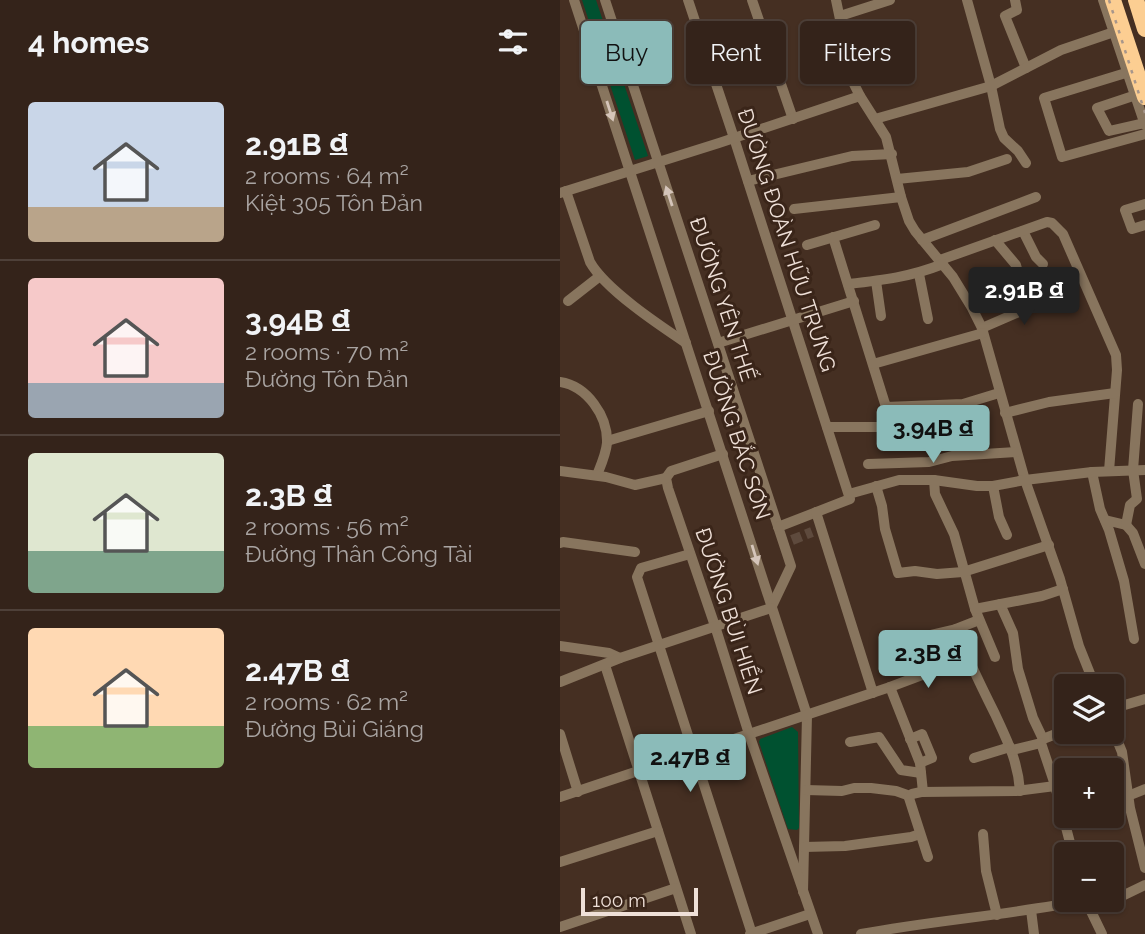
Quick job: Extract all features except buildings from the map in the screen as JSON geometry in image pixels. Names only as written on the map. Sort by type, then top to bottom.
[{"type":"highway","points":[[1113,0],[1141,96]]},
{"type":"highway","points":[[1136,0],[1145,29]]},
{"type":"street","name":"ĐƯỜNG BẮC SƠN","points":[[574,0],[634,170],[686,343],[807,715],[803,892]]},
{"type":"street","name":"ĐƯỜNG YÊN THẾ","points":[[605,0],[655,163],[778,527],[788,541],[790,566],[771,608]]},
{"type":"street","name":"ĐƯỜNG ĐOÀN HỮU TRƯNG","points":[[688,0],[849,494]]},
{"type":"street","points":[[752,0],[793,119]]},
{"type":"street","points":[[836,0],[850,70],[860,96],[886,137],[909,221],[963,291],[982,331],[1016,452],[1090,674]]},
{"type":"street","points":[[967,0],[1002,134],[1026,163]]},
{"type":"street","points":[[1015,0],[1017,10],[1005,16],[1026,68]]},
{"type":"street","points":[[1103,0],[1129,72],[1141,96],[1145,124],[1109,131],[1097,108],[1141,96]]},
{"type":"street","points":[[840,16],[886,1]]},
{"type":"street","points":[[875,119],[991,86],[1061,50],[1114,32]]},
{"type":"street","points":[[1129,72],[1044,98],[1062,157],[1145,134]]},
{"type":"street","points":[[686,343],[600,276],[590,262],[563,192],[860,96]]},
{"type":"street","points":[[748,181],[852,156],[892,154]]},
{"type":"street","points":[[897,179],[968,172],[1007,159]]},
{"type":"street","points":[[794,209],[901,197]]},
{"type":"street","points":[[922,240],[1035,197]]},
{"type":"street","points":[[1145,204],[1125,209],[1132,229],[1145,225]]},
{"type":"street","points":[[848,284],[919,274],[995,240],[1047,222],[1052,223],[1063,234],[1115,351],[1109,471]]},
{"type":"street","points":[[807,244],[875,225]]},
{"type":"street","points":[[1023,231],[1036,257],[1043,264]]},
{"type":"street","points":[[833,237],[886,407],[963,404],[999,393]]},
{"type":"street","points":[[995,240],[1016,265],[1028,308]]},
{"type":"street","points":[[919,274],[928,319]]},
{"type":"street","points":[[568,301],[600,276]]},
{"type":"street","points":[[876,281],[881,316]]},
{"type":"street","points":[[873,364],[982,331],[1028,308],[1057,301],[1050,281]]},
{"type":"street","points":[[718,343],[854,301]]},
{"type":"street","points":[[562,382],[579,388],[595,406],[604,425],[607,441],[597,475]]},
{"type":"street","points":[[1005,413],[1049,402],[1115,393]]},
{"type":"street","points":[[1126,525],[1130,505],[1138,499],[1138,404]]},
{"type":"street","points":[[607,441],[709,411]]},
{"type":"street","points":[[827,427],[879,427],[899,436]]},
{"type":"street","points":[[868,464],[929,462],[952,456],[1016,452]]},
{"type":"street","points":[[560,471],[597,475],[638,485],[666,478],[671,471],[723,454]]},
{"type":"street","points":[[778,527],[798,522],[850,499],[849,494],[899,480],[934,480],[993,486],[1092,472],[1139,470]]},
{"type":"street","points":[[1092,472],[1100,509],[1124,581],[1133,639]]},
{"type":"street","name":"ĐƯỜNG BÙI HIỂN","points":[[666,478],[818,934]]},
{"type":"street","points":[[934,480],[936,495],[954,534],[977,615],[995,657]]},
{"type":"street","points":[[876,486],[898,573],[964,572],[1049,545]]},
{"type":"street","points":[[993,486],[999,517],[1007,535]]},
{"type":"street","points":[[816,512],[817,531],[873,693]]},
{"type":"street","points":[[1105,520],[1126,525],[1133,533],[1145,564]]},
{"type":"street","points":[[560,543],[635,552]]},
{"type":"street","points":[[690,554],[641,568],[638,582],[751,934],[810,914]]},
{"type":"street","points":[[913,639],[956,629],[1000,604],[1063,589]]},
{"type":"street","points":[[1000,604],[1013,632],[1018,669],[1054,783]]},
{"type":"street","points":[[560,682],[620,658],[771,608]]},
{"type":"street","points":[[956,629],[1011,748],[1019,772],[1020,791]]},
{"type":"street","points":[[560,646],[610,653],[620,658]]},
{"type":"street","points":[[560,797],[873,693],[954,663]]},
{"type":"street","points":[[605,665],[691,934]]},
{"type":"street","points":[[890,687],[920,768],[923,792]]},
{"type":"street","points":[[1124,705],[1145,699]]},
{"type":"street","points":[[850,742],[879,737],[901,770],[920,768],[932,758],[927,733],[910,739]]},
{"type":"street","points":[[560,734],[578,792]]},
{"type":"street","points":[[974,758],[1054,736]]},
{"type":"street","points":[[1119,744],[1132,820],[1145,868]]},
{"type":"street","points":[[806,790],[842,791],[871,788],[910,796],[923,792],[1020,791],[1054,786]]},
{"type":"street","points":[[1128,796],[1145,789]]},
{"type":"street","points":[[910,796],[911,809],[928,858]]},
{"type":"street","points":[[560,862],[658,831]]},
{"type":"street","points":[[804,847],[845,846],[920,834]]},
{"type":"street","points":[[983,834],[986,871],[997,915]]},
{"type":"street","points":[[1124,895],[1145,885]]},
{"type":"street","points":[[560,927],[676,888]]},
{"type":"street","points":[[861,934],[1054,906]]},
{"type":"street","points":[[1031,910],[1034,934]]},
{"type":"street","points":[[1091,912],[1102,934]]},
{"type":"street","points":[[951,920],[952,934]]},
{"type":"green space","points":[[582,0],[596,0],[603,21],[589,21]]},
{"type":"green space","points":[[610,84],[624,84],[648,156],[635,160]]},
{"type":"green space","points":[[792,727],[798,732],[797,830],[788,829],[759,742],[760,739]]},
{"type":"tunnel","points":[[792,540],[812,532]]},
{"type":"railway","points":[[1109,0],[1145,113]]}]
